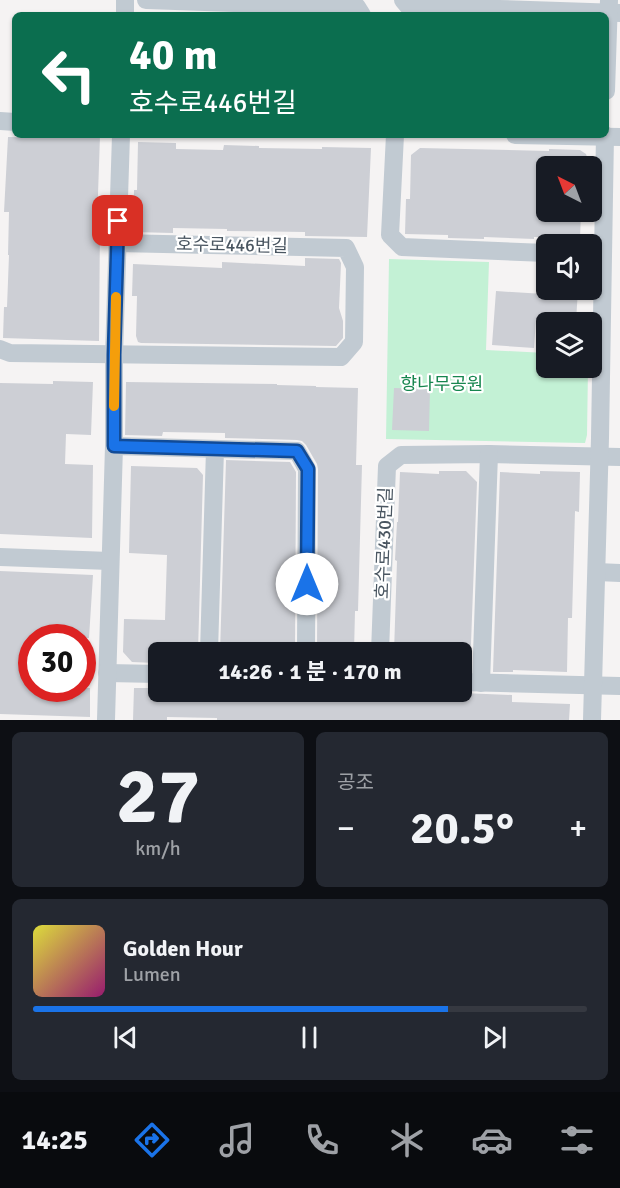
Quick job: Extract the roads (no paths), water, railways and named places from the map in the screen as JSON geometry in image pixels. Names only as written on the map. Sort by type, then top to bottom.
[{"type":"street","points":[[146,0],[359,11]]},
{"type":"street","points":[[405,3],[612,9],[609,50]]},
{"type":"street","points":[[599,234],[610,136]]},
{"type":"street","points":[[106,720],[121,138]]},
{"type":"street","points":[[394,138],[390,235],[402,247],[536,253]]},
{"type":"street","name":"호수로446번길","points":[[114,355],[341,357],[354,342],[355,267],[346,248],[117,243]]},
{"type":"street","points":[[592,720],[600,457],[598,300]]},
{"type":"street","points":[[0,349],[10,353],[114,355]]},
{"type":"street","points":[[114,446],[297,451],[308,469],[306,642]]},
{"type":"street","points":[[209,642],[215,449]]},
{"type":"street","points":[[481,683],[489,454]]},
{"type":"street","name":"호수로430번길","points":[[380,642],[387,465],[401,455],[489,454],[620,457]]},
{"type":"street","points":[[0,557],[110,561]]},
{"type":"street","points":[[597,572],[620,573]]},
{"type":"street","points":[[107,673],[148,674]]},
{"type":"street","points":[[472,683],[620,686]]},
{"type":"park label","name":"향나무공원","points":[[442,384]]}]
